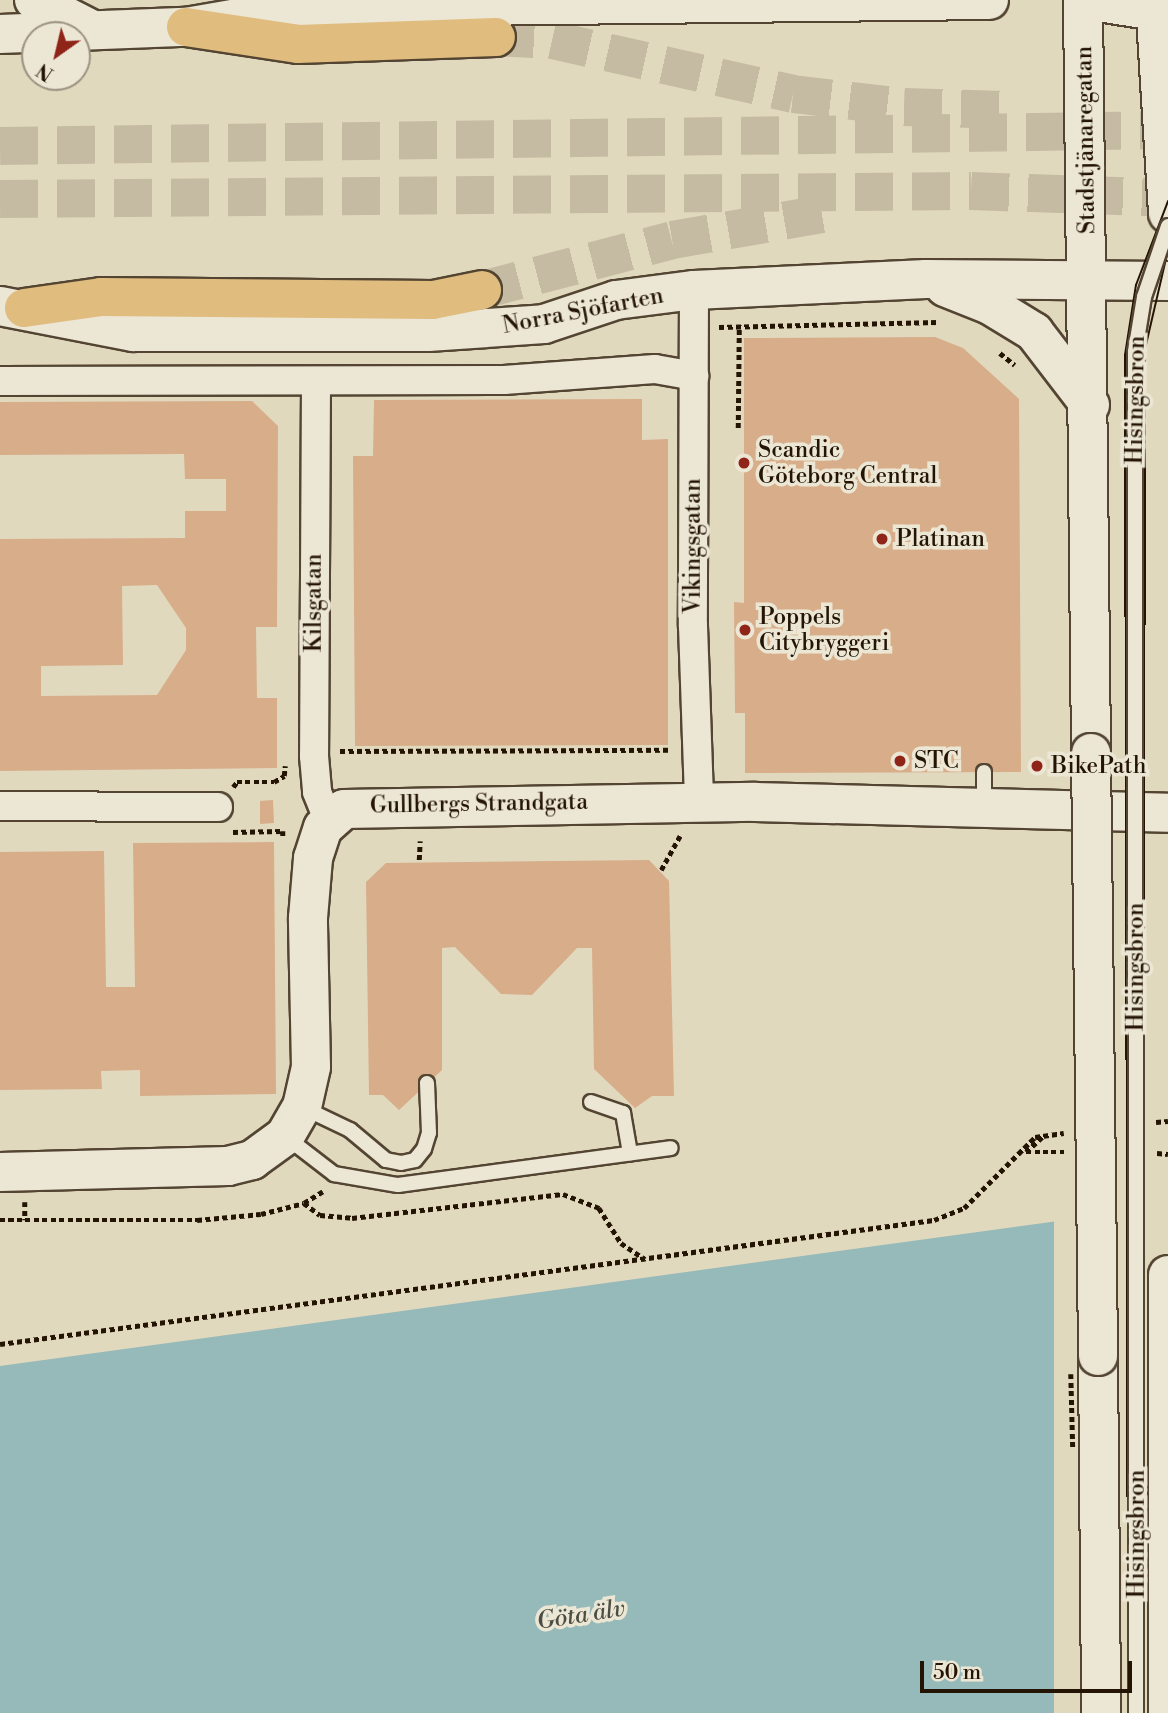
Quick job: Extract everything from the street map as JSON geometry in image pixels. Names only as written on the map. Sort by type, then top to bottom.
[{"type":"highway","points":[[186,27],[298,44],[496,37]]},
{"type":"highway","points":[[12,307],[101,297],[433,300],[482,290]]},
{"type":"main road","points":[[34,0],[75,21]]},
{"type":"main road","points":[[91,29],[186,27],[295,8],[988,0]]},
{"type":"main road","points":[[1085,0],[1160,8],[1168,214]]},
{"type":"main road","name":"Stadstjänaregatan","points":[[1085,0],[1088,281]]},
{"type":"main road","points":[[0,34],[21,33]]},
{"type":"main road","name":"Norra Sjöfarten","points":[[12,307],[80,326],[133,332],[428,332],[544,324],[616,300],[694,290],[926,279],[1168,281]]},
{"type":"main road","name":"Hisingsbron","points":[[926,279],[990,305],[1034,332],[1090,405]]},
{"type":"main road","name":"Hisingsbron","points":[[1088,281],[1101,1713]]},
{"type":"main road","name":"Gullbergs Strandgata","points":[[329,822],[344,809],[360,805],[696,819],[984,790],[1168,813]]},
{"type":"main road","points":[[0,1172],[228,1166],[252,1160],[293,1122],[311,1066],[309,887],[318,838],[329,822]]},
{"type":"main road","name":"Hisingsbron","points":[[1168,1275],[1168,1713]]},
{"type":"street","name":"Vikingsgatan","points":[[694,290],[693,626],[696,819]]},
{"type":"street","points":[[0,381],[316,383],[504,380],[655,369],[694,376]]},
{"type":"street","name":"Kilsgatan","points":[[316,383],[314,756],[317,792],[329,822]]},
{"type":"street","points":[[0,806],[218,807]]},
{"type":"lane","name":"Hisingsbron","points":[[1136,1713],[1135,352],[1144,297],[1168,226]]},
{"type":"lane","points":[[293,1122],[350,1130],[386,1160],[401,1163],[415,1160],[424,1149],[429,1133],[427,1083]]},
{"type":"lane","points":[[591,1102],[623,1113],[630,1153]]},
{"type":"lane","points":[[293,1122],[334,1174],[398,1185],[671,1148]]},
{"type":"path","points":[[692,332],[739,325],[943,322]]},
{"type":"path","points":[[738,428],[739,325]]},
{"type":"path","points":[[989,344],[1014,364]]},
{"type":"path","points":[[284,844],[283,831],[232,832],[218,807],[237,782],[274,782],[284,776],[285,761],[346,750],[672,750],[673,743]]},
{"type":"path","points":[[661,870],[680,836],[696,819]]},
{"type":"path","points":[[667,835],[680,836]]},
{"type":"path","points":[[419,860],[420,845]]},
{"type":"path","points":[[1147,1123],[1168,1121]]},
{"type":"path","points":[[0,1344],[646,1260],[948,1217],[1035,1136],[1070,1134],[1040,1137],[1026,1152],[1075,1152]]},
{"type":"path","points":[[0,1220],[197,1220],[304,1203],[328,1188],[334,1174]]},
{"type":"path","points":[[304,1203],[320,1215],[352,1218],[563,1194],[599,1208],[621,1244],[646,1260]]},
{"type":"water","name":"Göta älv","points":[[1168,1206],[1168,1713],[0,1713],[0,1366]]},
{"type":"pier","points":[[1168,1202],[1168,1713],[1054,1713],[1054,1217]]},
{"type":"building","name":"Platinan","points":[[935,337],[963,348],[1019,399],[1021,772],[745,773],[745,713],[735,713],[734,602],[744,603],[744,338]]},
{"type":"building","points":[[642,399],[642,440],[668,439],[668,745],[355,746],[353,456],[373,456],[374,400]]},
{"type":"building","points":[[252,401],[278,426],[277,627],[256,627],[257,698],[277,698],[277,768],[0,771],[0,539],[185,538],[185,511],[226,511],[226,479],[185,479],[184,454],[0,455],[0,402]],"holes":[[[157,585],[186,628],[186,650],[157,695],[41,696],[41,666],[123,665],[122,586]]]},
{"type":"building","points":[[273,800],[274,823],[260,824],[260,801]]},
{"type":"building","points":[[274,842],[276,1094],[140,1096],[140,1070],[101,1071],[102,1089],[0,1090],[0,852],[104,851],[106,987],[135,987],[133,843]]},
{"type":"building","points":[[649,860],[669,881],[674,1096],[652,1096],[635,1108],[594,1069],[592,948],[577,948],[532,995],[501,994],[455,947],[442,948],[442,1070],[399,1110],[383,1095],[369,1095],[366,882],[386,863]]},
{"type":"tunnel","points":[[496,37],[552,40],[793,94],[904,107],[1005,110]]},
{"type":"tunnel","points":[[0,146],[1168,130]]},
{"type":"tunnel","points":[[0,199],[971,191],[1168,198]]},
{"type":"tunnel","points":[[482,290],[672,240],[834,212]]},
{"type":"tram line","points":[[1128,1713],[1125,355],[1136,285],[1168,201]]},
{"type":"tram line","points":[[1143,1713],[1145,349],[1168,250]]},
{"type":"place","name":"Scandic Göteborg Central","points":[[744,463]]},
{"type":"place","name":"Platinan","points":[[882,539]]},
{"type":"place","name":"Poppels Citybryggeri","points":[[745,630]]},
{"type":"place","name":"STC","points":[[900,761]]},
{"type":"place","name":"BikePath","points":[[1037,766]]}]
